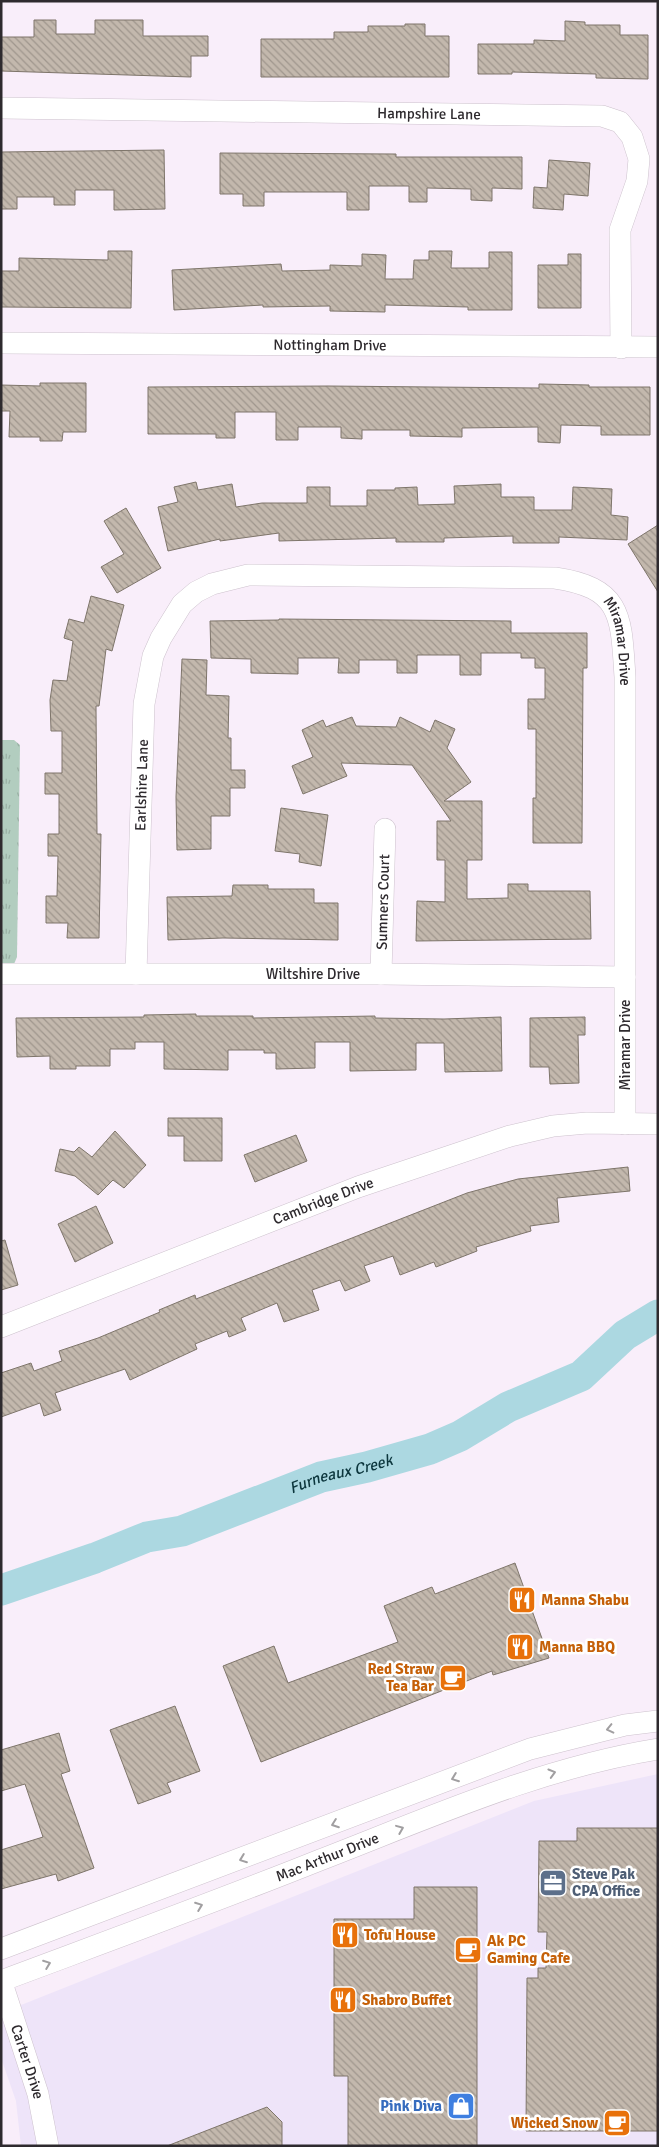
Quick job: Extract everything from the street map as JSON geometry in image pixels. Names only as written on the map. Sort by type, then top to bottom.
[{"type":"street","name":"Hampshire Lane","points":[[1,108],[602,116],[620,122],[632,137],[639,159],[637,181],[620,230],[620,348]]},
{"type":"street","name":"Nottingham Drive","points":[[1,343],[658,347]]},
{"type":"street","name":"Miramar Drive","points":[[182,604],[196,592],[212,584],[248,576],[555,578],[577,581],[601,592],[611,602],[622,636],[625,677],[625,1124]]},
{"type":"street","name":"Earlshire Lane","points":[[136,974],[144,704],[153,656],[161,638],[182,604]]},
{"type":"street","name":"Sumners Court","points":[[381,974],[385,829]]},
{"type":"street","name":"Wiltshire Drive","points":[[1,974],[381,974],[625,977]]},
{"type":"street","name":"Cambridge Drive","points":[[1,1327],[358,1187],[510,1136],[553,1126],[658,1124]]},
{"type":"street","name":"Mac Arthur Drive","points":[[1,1949],[530,1749],[625,1725],[658,1721]]},
{"type":"street","name":"Mac Arthur Drive","points":[[1,1980],[299,1869],[490,1794],[550,1773],[658,1749]]},
{"type":"street","points":[[288,1842],[299,1869]]},
{"type":"street","name":"Carter Drive","points":[[1,1980],[38,2094],[48,2146]]},
{"type":"shaded area","points":[[658,1774],[658,2146],[21,2146],[16,2101],[1,2058],[1,2013],[534,1801]]},
{"type":"green space","points":[[1,740],[14,740],[20,745],[17,957],[14,964],[1,967]]},
{"type":"building","points":[[34,20],[56,20],[56,34],[95,34],[95,20],[143,20],[143,36],[208,36],[208,56],[191,56],[191,77],[1,71],[1,37],[34,37]]},
{"type":"building","points":[[565,21],[585,22],[585,25],[620,25],[620,35],[648,35],[648,79],[596,78],[596,74],[512,72],[512,74],[478,74],[478,44],[534,44],[534,40],[565,41]]},
{"type":"building","points":[[405,24],[425,24],[425,36],[449,36],[449,77],[261,77],[261,39],[334,39],[334,32],[368,32],[368,26],[405,26]]},
{"type":"building","points":[[164,150],[165,209],[114,210],[114,190],[75,190],[75,205],[54,205],[54,197],[17,197],[17,209],[1,209],[1,152]]},
{"type":"building","points":[[220,153],[396,154],[396,157],[522,157],[522,189],[492,188],[492,201],[471,200],[471,189],[427,188],[427,202],[409,202],[409,186],[369,186],[369,210],[347,210],[347,192],[264,192],[264,206],[243,206],[243,194],[220,194]]},
{"type":"building","points":[[549,160],[590,163],[588,196],[564,194],[563,210],[533,208],[534,187],[547,188]]},
{"type":"building","points":[[108,251],[132,251],[131,308],[1,307],[1,271],[19,271],[19,258],[108,260]]},
{"type":"building","points":[[429,251],[452,251],[451,268],[489,268],[489,252],[512,252],[512,310],[468,310],[468,307],[385,305],[385,312],[330,311],[330,306],[263,307],[263,305],[174,310],[172,270],[281,264],[282,271],[330,270],[330,265],[362,266],[362,254],[386,255],[385,279],[413,279],[414,260],[429,260]]},
{"type":"building","points":[[568,254],[581,254],[581,308],[538,308],[538,265],[568,265]]},
{"type":"building","points":[[40,383],[86,383],[86,432],[63,432],[62,441],[40,441],[40,437],[9,437],[10,411],[1,411],[1,385],[40,386]]},
{"type":"building","points":[[539,384],[589,385],[589,387],[650,387],[650,435],[601,435],[601,426],[561,425],[560,443],[538,442],[538,427],[462,428],[462,437],[410,436],[410,430],[362,430],[362,439],[341,438],[341,427],[298,427],[298,440],[276,440],[276,412],[235,412],[235,438],[216,438],[216,434],[148,434],[148,387],[539,388]]},
{"type":"building","points":[[196,482],[198,490],[232,484],[236,507],[262,503],[307,503],[307,487],[330,487],[330,506],[367,506],[367,490],[395,490],[395,488],[417,487],[418,505],[455,504],[454,486],[501,484],[501,497],[534,497],[534,510],[572,510],[573,487],[612,489],[611,515],[628,517],[627,540],[559,537],[559,543],[513,543],[513,536],[444,538],[444,542],[396,542],[396,538],[279,541],[279,533],[220,541],[220,539],[168,551],[158,507],[178,502],[174,487]]},
{"type":"building","points":[[126,508],[161,568],[117,593],[101,567],[124,554],[104,521]]},
{"type":"building","points":[[658,525],[658,592],[628,544]]},
{"type":"building","points":[[91,596],[124,605],[112,651],[106,649],[99,706],[96,706],[97,834],[101,834],[99,938],[67,938],[68,923],[46,923],[46,896],[57,896],[58,856],[48,856],[48,834],[59,834],[59,794],[45,794],[45,773],[62,773],[62,731],[51,731],[50,700],[53,680],[67,681],[73,641],[64,638],[69,619],[84,623]]},
{"type":"building","points":[[279,619],[511,621],[511,633],[587,633],[587,668],[583,668],[582,843],[533,843],[533,798],[536,798],[536,729],[528,729],[528,699],[545,699],[545,668],[535,668],[535,658],[521,658],[521,653],[481,653],[481,675],[460,675],[460,655],[417,655],[417,673],[397,673],[397,660],[359,660],[359,673],[338,673],[339,658],[298,658],[298,674],[251,673],[251,659],[211,658],[210,621]]},
{"type":"building","points":[[182,659],[207,660],[206,695],[229,696],[228,738],[231,738],[231,770],[245,770],[245,788],[230,788],[230,816],[211,816],[211,849],[177,850],[176,797]]},
{"type":"building","points":[[352,717],[356,726],[396,727],[400,717],[430,732],[435,720],[455,729],[447,748],[471,782],[444,801],[482,801],[482,860],[467,860],[467,899],[508,898],[508,884],[528,884],[528,891],[590,891],[591,939],[416,941],[417,901],[445,902],[445,860],[437,860],[437,821],[451,821],[412,765],[341,763],[347,776],[303,794],[292,766],[313,757],[302,730],[323,720],[326,727]]},
{"type":"building","points":[[281,808],[328,815],[321,866],[299,862],[300,854],[275,851]]},
{"type":"building","points":[[233,885],[268,885],[268,889],[314,889],[314,903],[338,903],[338,940],[223,938],[168,940],[167,897],[232,896]]},
{"type":"building","points":[[196,1014],[196,1016],[253,1016],[253,1018],[375,1016],[375,1018],[444,1019],[501,1017],[502,1071],[445,1072],[444,1043],[416,1043],[416,1070],[350,1071],[350,1042],[315,1042],[315,1068],[276,1069],[276,1053],[264,1053],[264,1050],[228,1050],[228,1070],[164,1069],[164,1042],[135,1042],[135,1049],[110,1049],[110,1066],[76,1066],[76,1069],[50,1069],[50,1056],[17,1057],[16,1018],[144,1017],[144,1015]]},
{"type":"building","points":[[585,1017],[585,1035],[578,1035],[579,1083],[550,1084],[549,1067],[530,1067],[530,1018]]},
{"type":"building","points":[[168,1118],[222,1118],[222,1161],[184,1161],[184,1136],[168,1136]]},
{"type":"building","points":[[115,1131],[146,1165],[124,1188],[113,1180],[98,1195],[75,1176],[55,1171],[60,1149],[74,1152],[79,1147],[92,1157]]},
{"type":"building","points":[[296,1135],[307,1161],[255,1182],[244,1155]]},
{"type":"building","points":[[628,1167],[630,1191],[557,1198],[559,1222],[530,1226],[531,1231],[476,1247],[477,1251],[436,1267],[434,1262],[400,1275],[393,1256],[364,1266],[370,1281],[345,1291],[340,1280],[312,1290],[319,1310],[284,1322],[277,1303],[241,1318],[246,1330],[229,1337],[227,1331],[195,1344],[197,1349],[130,1380],[125,1369],[55,1393],[61,1410],[44,1416],[40,1403],[1,1417],[1,1373],[31,1363],[34,1371],[62,1361],[59,1351],[98,1338],[195,1295],[196,1299],[467,1193],[518,1179]]},
{"type":"building","points":[[96,1206],[113,1243],[75,1262],[58,1224]]},
{"type":"building","points":[[5,1240],[18,1285],[1,1290],[1,1241]]},
{"type":"building","points":[[515,1563],[549,1658],[493,1675],[492,1671],[261,1762],[223,1666],[274,1646],[288,1683],[398,1642],[384,1606],[432,1587],[435,1594]]},
{"type":"building","points":[[175,1706],[200,1771],[167,1783],[171,1792],[138,1804],[110,1730]]},
{"type":"building","points":[[59,1733],[70,1771],[61,1774],[94,1868],[58,1881],[56,1874],[1,1889],[1,1850],[43,1837],[25,1784],[1,1791],[1,1750]]},
{"type":"building","points":[[577,1828],[658,1828],[658,2131],[526,2131],[527,1978],[538,1978],[538,1968],[546,1968],[547,1932],[538,1932],[539,1841],[577,1841]]},
{"type":"building","points":[[414,1887],[477,1887],[477,2146],[348,2146],[348,2076],[334,2076],[334,1919],[414,1919]]},
{"type":"building","points":[[267,2107],[282,2122],[282,2146],[167,2146]]},
{"type":"waterway","name":"Furneaux Creek","points":[[1,1590],[95,1558],[147,1537],[182,1531],[321,1477],[367,1467],[430,1449],[460,1436],[508,1407],[581,1376],[625,1335],[658,1315]]},
{"type":"place","name":"Manna Shabu","points":[[522,1600]]},
{"type":"place","name":"Manna BBQ","points":[[520,1647]]},
{"type":"place","name":"Red Straw Tea Bar","points":[[453,1678]]},
{"type":"place","name":"Steve Pak CPA Office","points":[[553,1883]]},
{"type":"place","name":"Tofu House","points":[[345,1935]]},
{"type":"place","name":"Ak PC Gaming Cafe","points":[[468,1950]]},
{"type":"place","name":"Shabro Buffet","points":[[343,2000]]},
{"type":"place","name":"Pink Diva","points":[[461,2106]]},
{"type":"place","name":"Wicked Snow","points":[[617,2123]]}]
